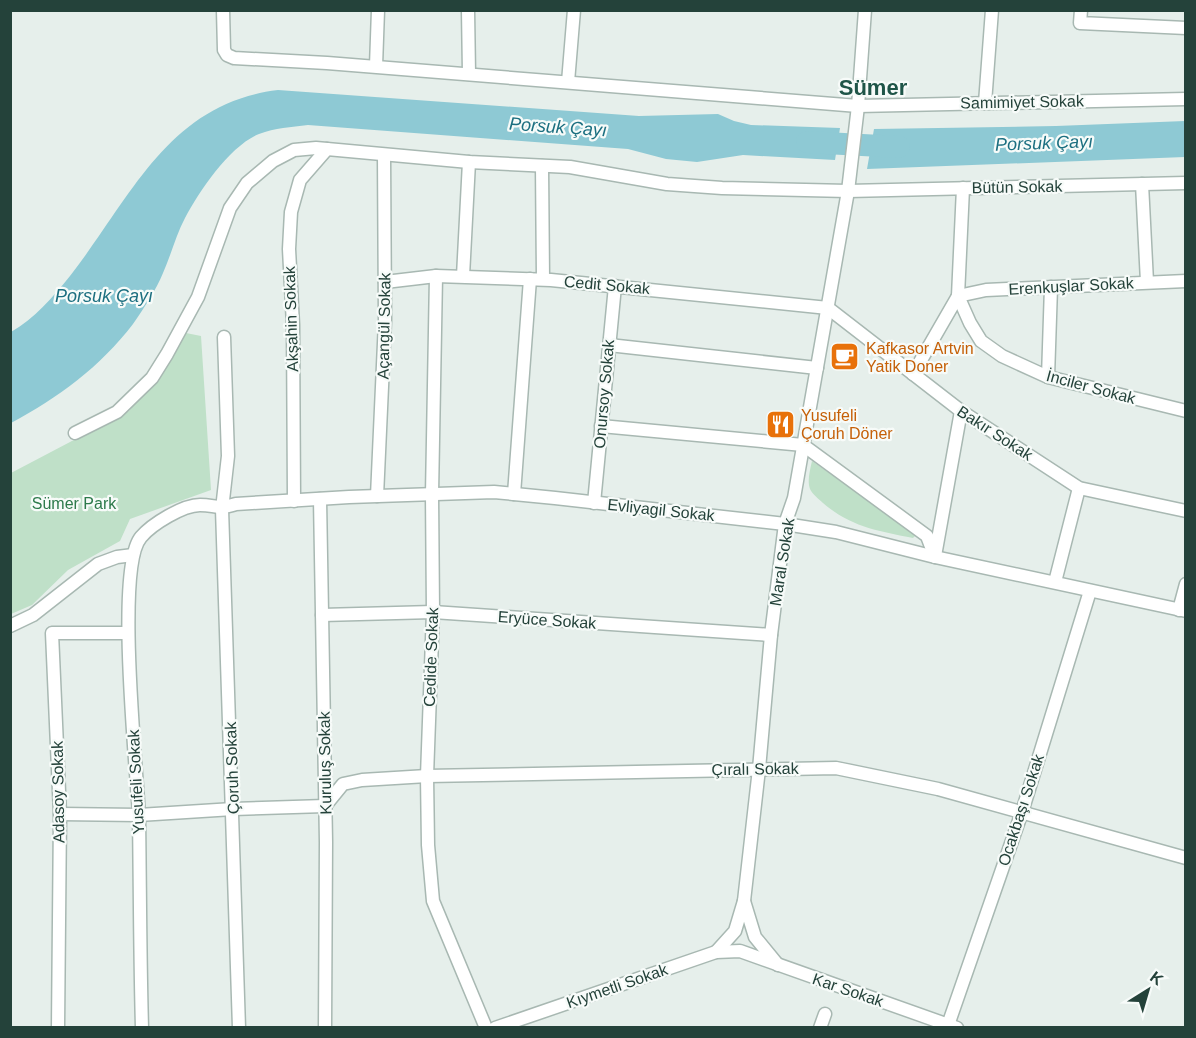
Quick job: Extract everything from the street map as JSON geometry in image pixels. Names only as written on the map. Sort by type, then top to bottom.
[{"type":"street","name":"Samimiyet Sokak","points":[[224,10],[224,50],[227,55],[234,58],[376,66],[858,106],[1185,99]]},
{"type":"street","points":[[376,66],[378,10]]},
{"type":"street","points":[[468,10],[469,74]]},
{"type":"street","points":[[568,82],[574,10]]},
{"type":"street","name":"Maral Sokak","points":[[744,901],[771,635],[785,524],[794,498],[848,191],[858,106],[865,10]]},
{"type":"street","points":[[985,103],[992,10]]},
{"type":"street","points":[[1081,10],[1080,23],[1185,28]]},
{"type":"street","name":"Bütün Sokak","points":[[75,433],[117,412],[152,378],[198,297],[230,208],[247,183],[273,161],[294,150],[316,148],[469,162],[570,167],[667,184],[722,188],[848,191],[1185,183]]},
{"type":"street","name":"Akşahin Sokak","points":[[294,501],[293,325],[289,249],[291,212],[300,180],[327,149]]},
{"type":"street","name":"Açangül Sokak","points":[[378,496],[385,321],[384,155]]},
{"type":"street","points":[[464,276],[469,162]]},
{"type":"street","points":[[514,494],[537,279],[542,166]]},
{"type":"street","points":[[1142,184],[1147,282]]},
{"type":"street","points":[[913,374],[958,296],[963,188]]},
{"type":"street","name":"Cedit Sokak","points":[[385,282],[436,276],[537,279],[828,308]]},
{"type":"street","name":"Cedide Sokak","points":[[436,276],[432,494],[433,612],[427,776],[428,845],[433,901],[486,1028]]},
{"type":"street","name":"Erenkuşlar Sokak","points":[[958,296],[986,290],[1185,281]]},
{"type":"street","name":"Onursoy Sokak","points":[[594,503],[615,286]]},
{"type":"street","points":[[1048,377],[1051,287]]},
{"type":"street","name":"İnciler Sokak","points":[[958,296],[981,341],[1002,356],[1048,377],[1185,411]]},
{"type":"street","name":"Bakır Sokak","points":[[828,308],[961,411],[1079,488],[1185,511]]},
{"type":"street","points":[[222,508],[228,456],[224,337]]},
{"type":"street","points":[[609,345],[817,368]]},
{"type":"street","points":[[935,557],[961,411]]},
{"type":"street","points":[[602,426],[803,444],[927,536],[935,557]]},
{"type":"street","points":[[1054,582],[1079,488]]},
{"type":"street","name":"Evliyagil Sokak","points":[[139,538],[160,519],[199,505],[222,508],[236,504],[320,499],[494,492],[785,524],[836,532],[935,557],[1182,611]]},
{"type":"street","name":"Kuruluş Sokak","points":[[320,499],[325,806],[324,1028]]},
{"type":"street","name":"Çoruh Sokak","points":[[222,508],[240,1028]]},
{"type":"street","name":"Yusufeli Sokak","points":[[139,538],[133,555],[128,633],[139,815],[142,1028]]},
{"type":"street","points":[[10,626],[33,615],[98,564],[117,557],[133,555]]},
{"type":"street","points":[[1182,611],[1185,584]]},
{"type":"street","name":"Ocakbaşı Sokak","points":[[951,1027],[1022,812],[1090,591]]},
{"type":"street","name":"Eryüce Sokak","points":[[322,615],[433,612],[771,635]]},
{"type":"street","name":"Adasoy Sokak","points":[[58,1028],[60,814],[52,633],[128,633]]},
{"type":"street","name":"Çıralı Sokak","points":[[325,806],[343,784],[362,780],[427,776],[836,768],[938,789],[1185,858]]},
{"type":"street","points":[[60,814],[139,815],[325,806]]},
{"type":"street","points":[[716,952],[735,931],[744,901]]},
{"type":"street","points":[[744,901],[755,937],[778,965]]},
{"type":"street","name":"Kar Sokak","points":[[740,951],[951,1027]]},
{"type":"street","name":"Kıymetli Sokak","points":[[495,1028],[716,952],[740,951]]},
{"type":"street","points":[[820,1028],[825,1014]]},
{"type":"green space","name":"Sümer Park","points":[[186,333],[201,336],[211,490],[130,519],[120,541],[68,570],[32,605],[11,614],[11,473],[129,411],[167,364]]},
{"type":"green space","points":[[812,461],[916,534],[915,536],[913,538],[865,527],[833,511],[810,489]]},
{"type":"water","name":"Porsuk Çayı","points":[[278,90],[639,116],[718,114],[751,125],[840,128],[835,160],[743,155],[697,162],[666,159],[628,149],[308,125],[259,134],[237,148],[227,158],[199,195],[182,225],[157,286],[120,340],[92,368],[62,392],[11,423],[11,332],[35,314],[57,292],[134,186],[180,134],[208,114],[240,99]]},
{"type":"water","name":"Porsuk Çayı","points":[[1185,121],[1185,157],[867,169],[874,129]]},
{"type":"waterway","name":"Porsuk Çayı","points":[[807,142],[899,147]]},
{"type":"place","name":"Kafkasor Artvin Yatik Doner","points":[[845,357]]},
{"type":"place","name":"Yusufeli Çoruh Döner","points":[[780,424]]},
{"type":"district","name":"Sümer","points":[[873,87]]}]
